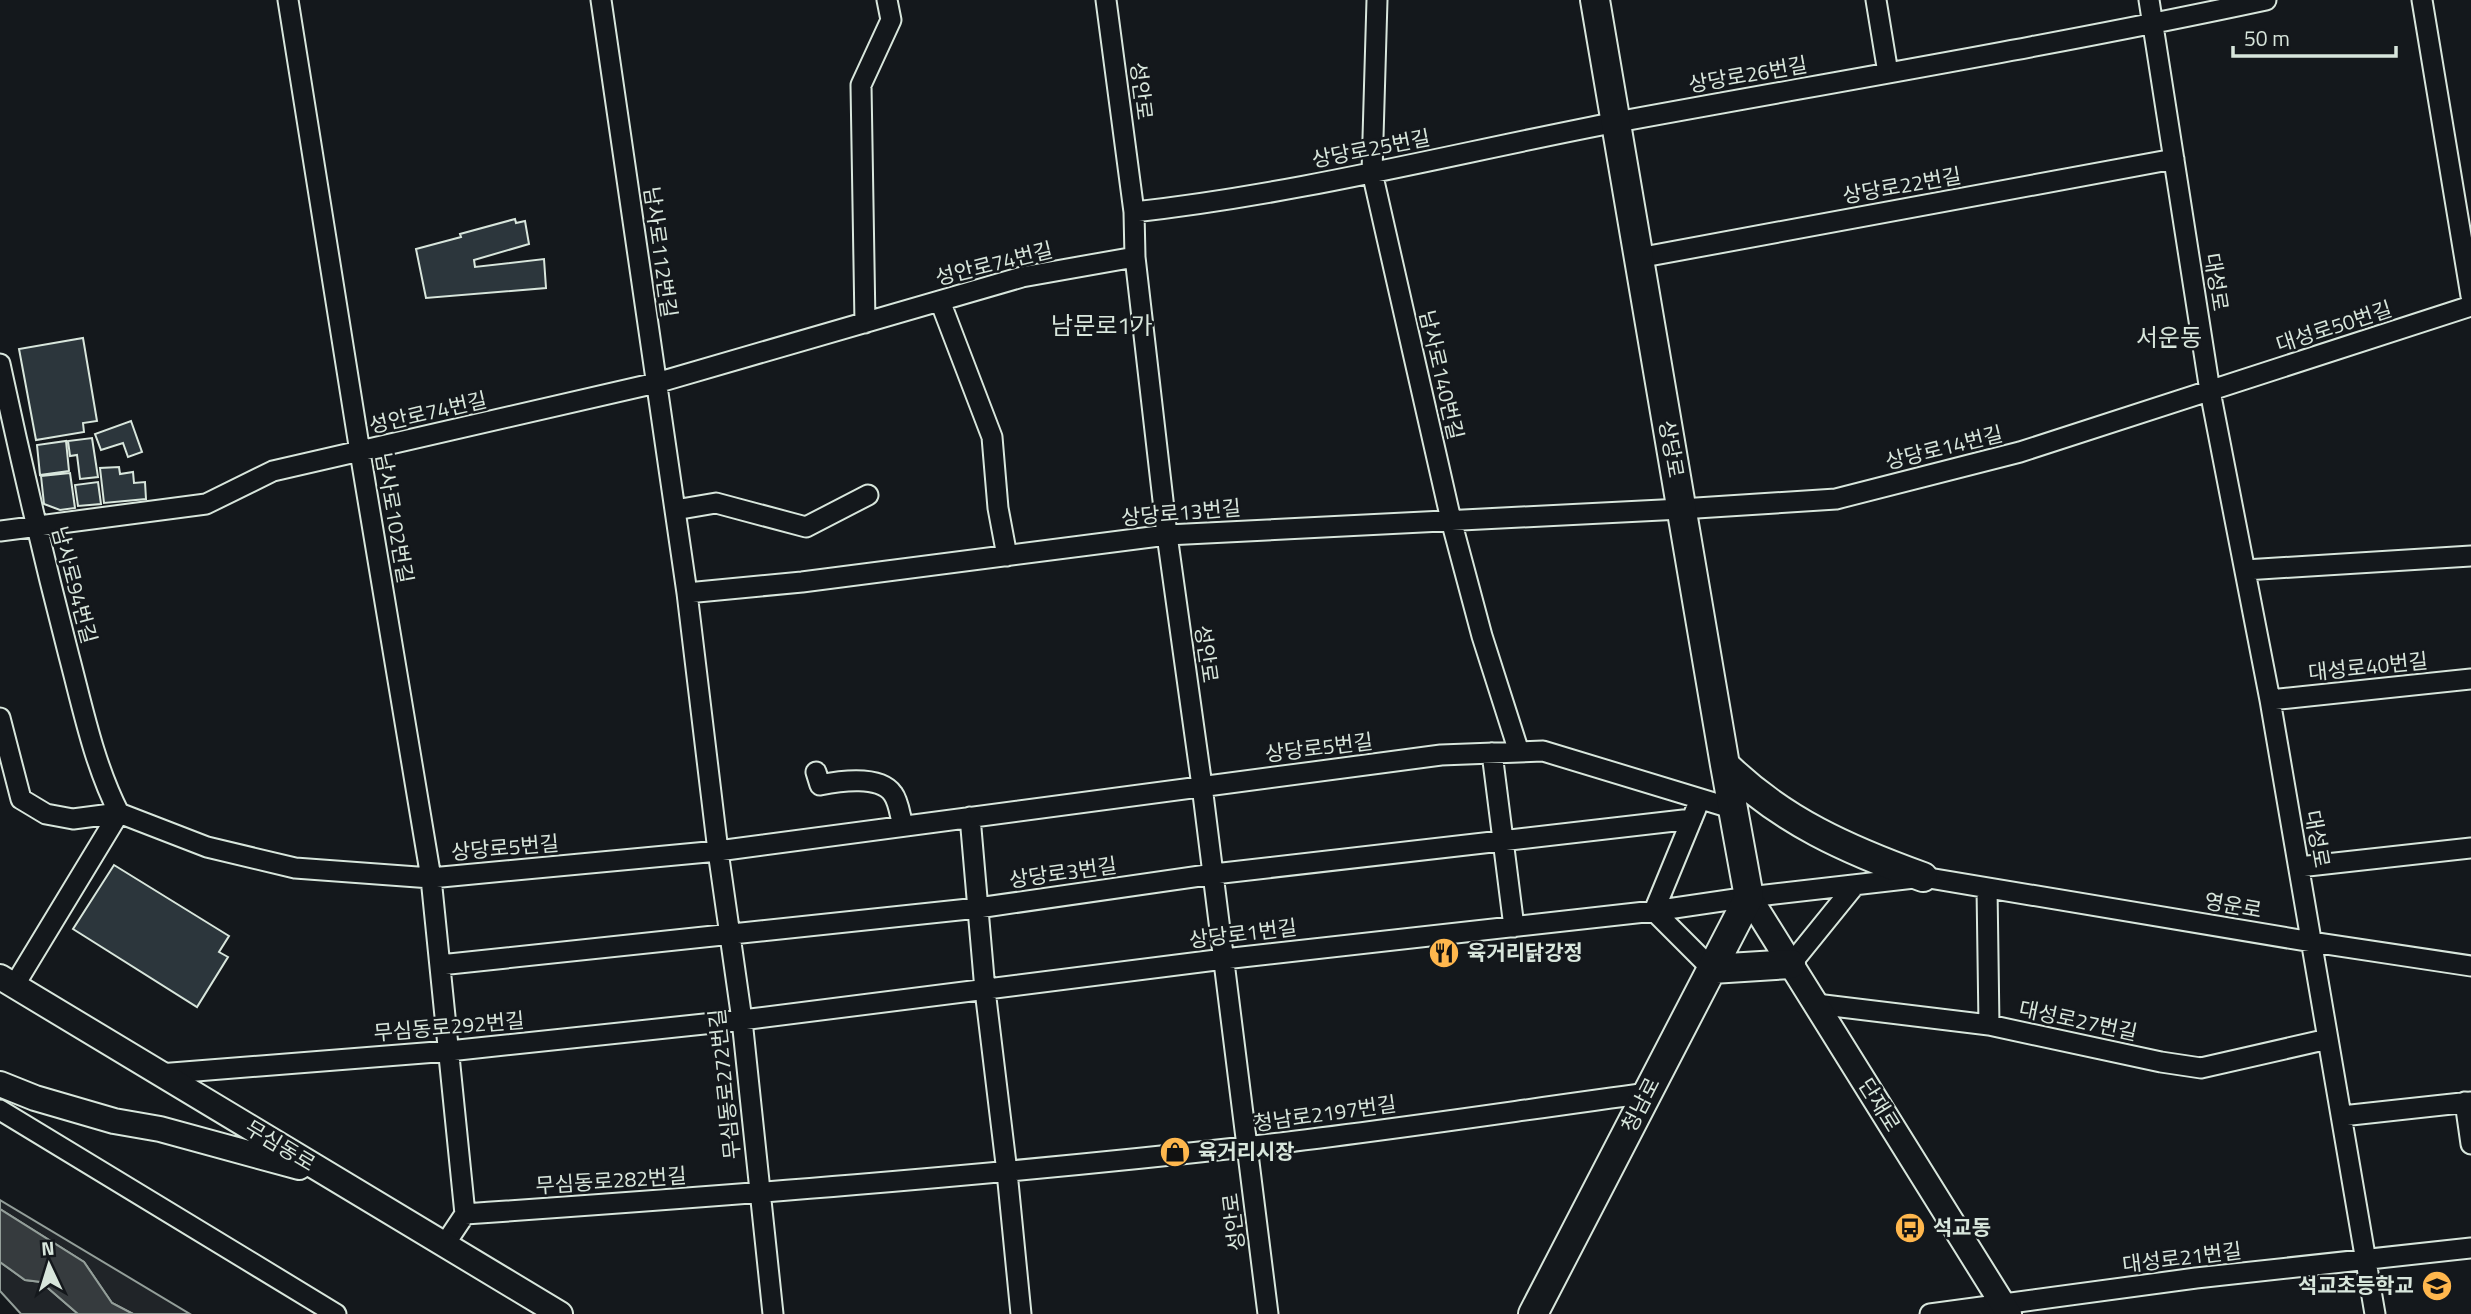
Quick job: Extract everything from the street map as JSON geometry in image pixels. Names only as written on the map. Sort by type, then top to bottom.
[{"type":"main road","name":"상당로","points":[[1595,0],[1749,897]]},
{"type":"main road","points":[[1725,765],[1751,791],[1830,840],[1923,877]]},
{"type":"main road","name":"청남로","points":[[1533,1314],[1749,897]]},
{"type":"main road","points":[[1712,969],[1791,964]]},
{"type":"street","name":"남사로102번길","points":[[288,0],[431,878],[465,1214]]},
{"type":"street","name":"남사로112번길","points":[[601,0],[687,593],[718,851]]},
{"type":"street","points":[[865,323],[861,85],[891,20],[887,0]]},
{"type":"street","name":"성안로","points":[[1106,0],[1134,212],[1135,257],[1167,535],[1214,874],[1268,1314]]},
{"type":"street","name":"남사로140번길","points":[[1377,0],[1372,172],[1451,520],[1482,636],[1519,752]]},
{"type":"street","points":[[1876,0],[1888,73]]},
{"type":"street","name":"대성로","points":[[2149,0],[2210,391],[2270,700],[2375,1314]]},
{"type":"street","name":"상당로26번길","points":[[1616,123],[2152,24],[2266,0]]},
{"type":"street","points":[[2422,0],[2471,296]]},
{"type":"street","name":"상당로25번길","points":[[1134,212],[1229,200],[1616,123]]},
{"type":"street","name":"상당로22번길","points":[[1639,258],[2174,159]]},
{"type":"street","name":"성안로74번길","points":[[0,531],[206,504],[273,471],[656,383],[1022,277],[1135,257]]},
{"type":"street","points":[[940,301],[992,437],[998,508],[1007,556]]},
{"type":"street","name":"대성로50번길","points":[[2210,391],[2471,306]]},
{"type":"street","name":"남사로94번길","points":[[0,364],[35,526],[103,781],[119,813]]},
{"type":"street","name":"상당로14번길","points":[[1681,509],[1836,499],[2020,452],[2210,391]]},
{"type":"street","points":[[675,510],[716,503],[806,527],[869,495]]},
{"type":"street","name":"상당로13번길","points":[[687,593],[802,582],[1167,535],[1681,509]]},
{"type":"street","points":[[2245,570],[2471,556]]},
{"type":"street","name":"대성로40번길","points":[[2270,700],[2471,679]]},
{"type":"street","points":[[0,718],[21,799],[46,814],[74,819],[119,813]]},
{"type":"street","name":"상당로5번길","points":[[119,813],[207,847],[295,868],[431,878],[718,851],[1441,755],[1543,751],[1734,809]]},
{"type":"street","points":[[1492,753],[1514,927]]},
{"type":"street","points":[[816,772],[820,785],[848,780],[883,785],[894,795],[903,826]]},
{"type":"street","points":[[1700,799],[1654,911],[1712,969]]},
{"type":"street","points":[[7,981],[119,813]]},
{"type":"street","points":[[970,817],[985,990],[1021,1314]]},
{"type":"street","name":"상당로3번길","points":[[440,965],[978,908],[1214,874],[1692,819]]},
{"type":"street","points":[[2299,867],[2471,848]]},
{"type":"street","name":"무심동로272번길","points":[[718,851],[742,1020],[772,1314]]},
{"type":"street","name":"영운로","points":[[1749,897],[1923,877],[2471,966]]},
{"type":"street","points":[[1791,964],[1855,885]]},
{"type":"street","points":[[1987,888],[1989,1025]]},
{"type":"street","name":"상당로1번길","points":[[742,1020],[1224,959],[1654,911],[1749,897]]},
{"type":"street","name":"단재로","points":[[1749,897],[2006,1309]]},
{"type":"street","name":"무심동로","points":[[7,981],[560,1314]]},
{"type":"street","name":"대성로27번길","points":[[1816,1004],[1989,1025],[2201,1068],[2328,1039]]},
{"type":"street","name":"무심동로292번길","points":[[159,1074],[449,1051],[742,1020]]},
{"type":"street","points":[[0,1084],[35,1098],[114,1121],[160,1129],[331,1176]]},
{"type":"street","name":"청남로2197번길","points":[[760,1194],[1247,1147],[1648,1093]]},
{"type":"street","points":[[2342,1116],[2468,1102],[2471,1144]]},
{"type":"street","points":[[0,1110],[336,1314]]},
{"type":"street","name":"무심동로282번길","points":[[465,1214],[760,1194]]},
{"type":"street","points":[[445,1244],[465,1214]]},
{"type":"street","name":"대성로21번길","points":[[1930,1314],[2006,1309],[2196,1278],[2471,1248]]},
{"type":"shaded area","points":[[0,1200],[190,1314],[133,1314],[112,1303],[84,1262],[0,1209]]},
{"type":"shaded area","points":[[0,1209],[84,1262],[112,1303],[133,1314],[78,1314],[41,1282],[25,1280],[0,1262]]},
{"type":"shaded area","points":[[0,1262],[25,1280],[41,1282],[78,1314],[21,1314],[0,1291]]},
{"type":"building","points":[[515,219],[516,223],[525,221],[529,244],[474,260],[475,267],[544,259],[546,288],[426,298],[416,249]]},
{"type":"building","points":[[83,338],[97,421],[83,423],[84,432],[36,440],[19,349]]},
{"type":"building","points":[[131,421],[142,452],[128,457],[123,443],[101,450],[95,434]]},
{"type":"building","points":[[92,438],[98,477],[80,479],[77,455],[70,456],[68,441]]},
{"type":"building","points":[[66,441],[69,471],[40,475],[37,445]]},
{"type":"building","points":[[119,467],[120,474],[133,472],[134,483],[145,482],[146,499],[104,503],[100,468]]},
{"type":"building","points":[[70,473],[75,508],[60,510],[44,504],[41,476]]},
{"type":"building","points":[[98,482],[101,504],[78,506],[75,485]]},
{"type":"building","points":[[114,865],[229,936],[219,952],[228,957],[197,1007],[73,929]]},
{"type":"place","name":"육거리닭강정","points":[[1444,953]]},
{"type":"place","name":"육거리시장","points":[[1175,1152]]},
{"type":"place","name":"석교동","points":[[1910,1228]]},
{"type":"place","name":"석교초등학교","points":[[2437,1286]]},
{"type":"district","name":"남문로1가","points":[[1102,326]]},
{"type":"district","name":"서운동","points":[[2169,338]]}]
